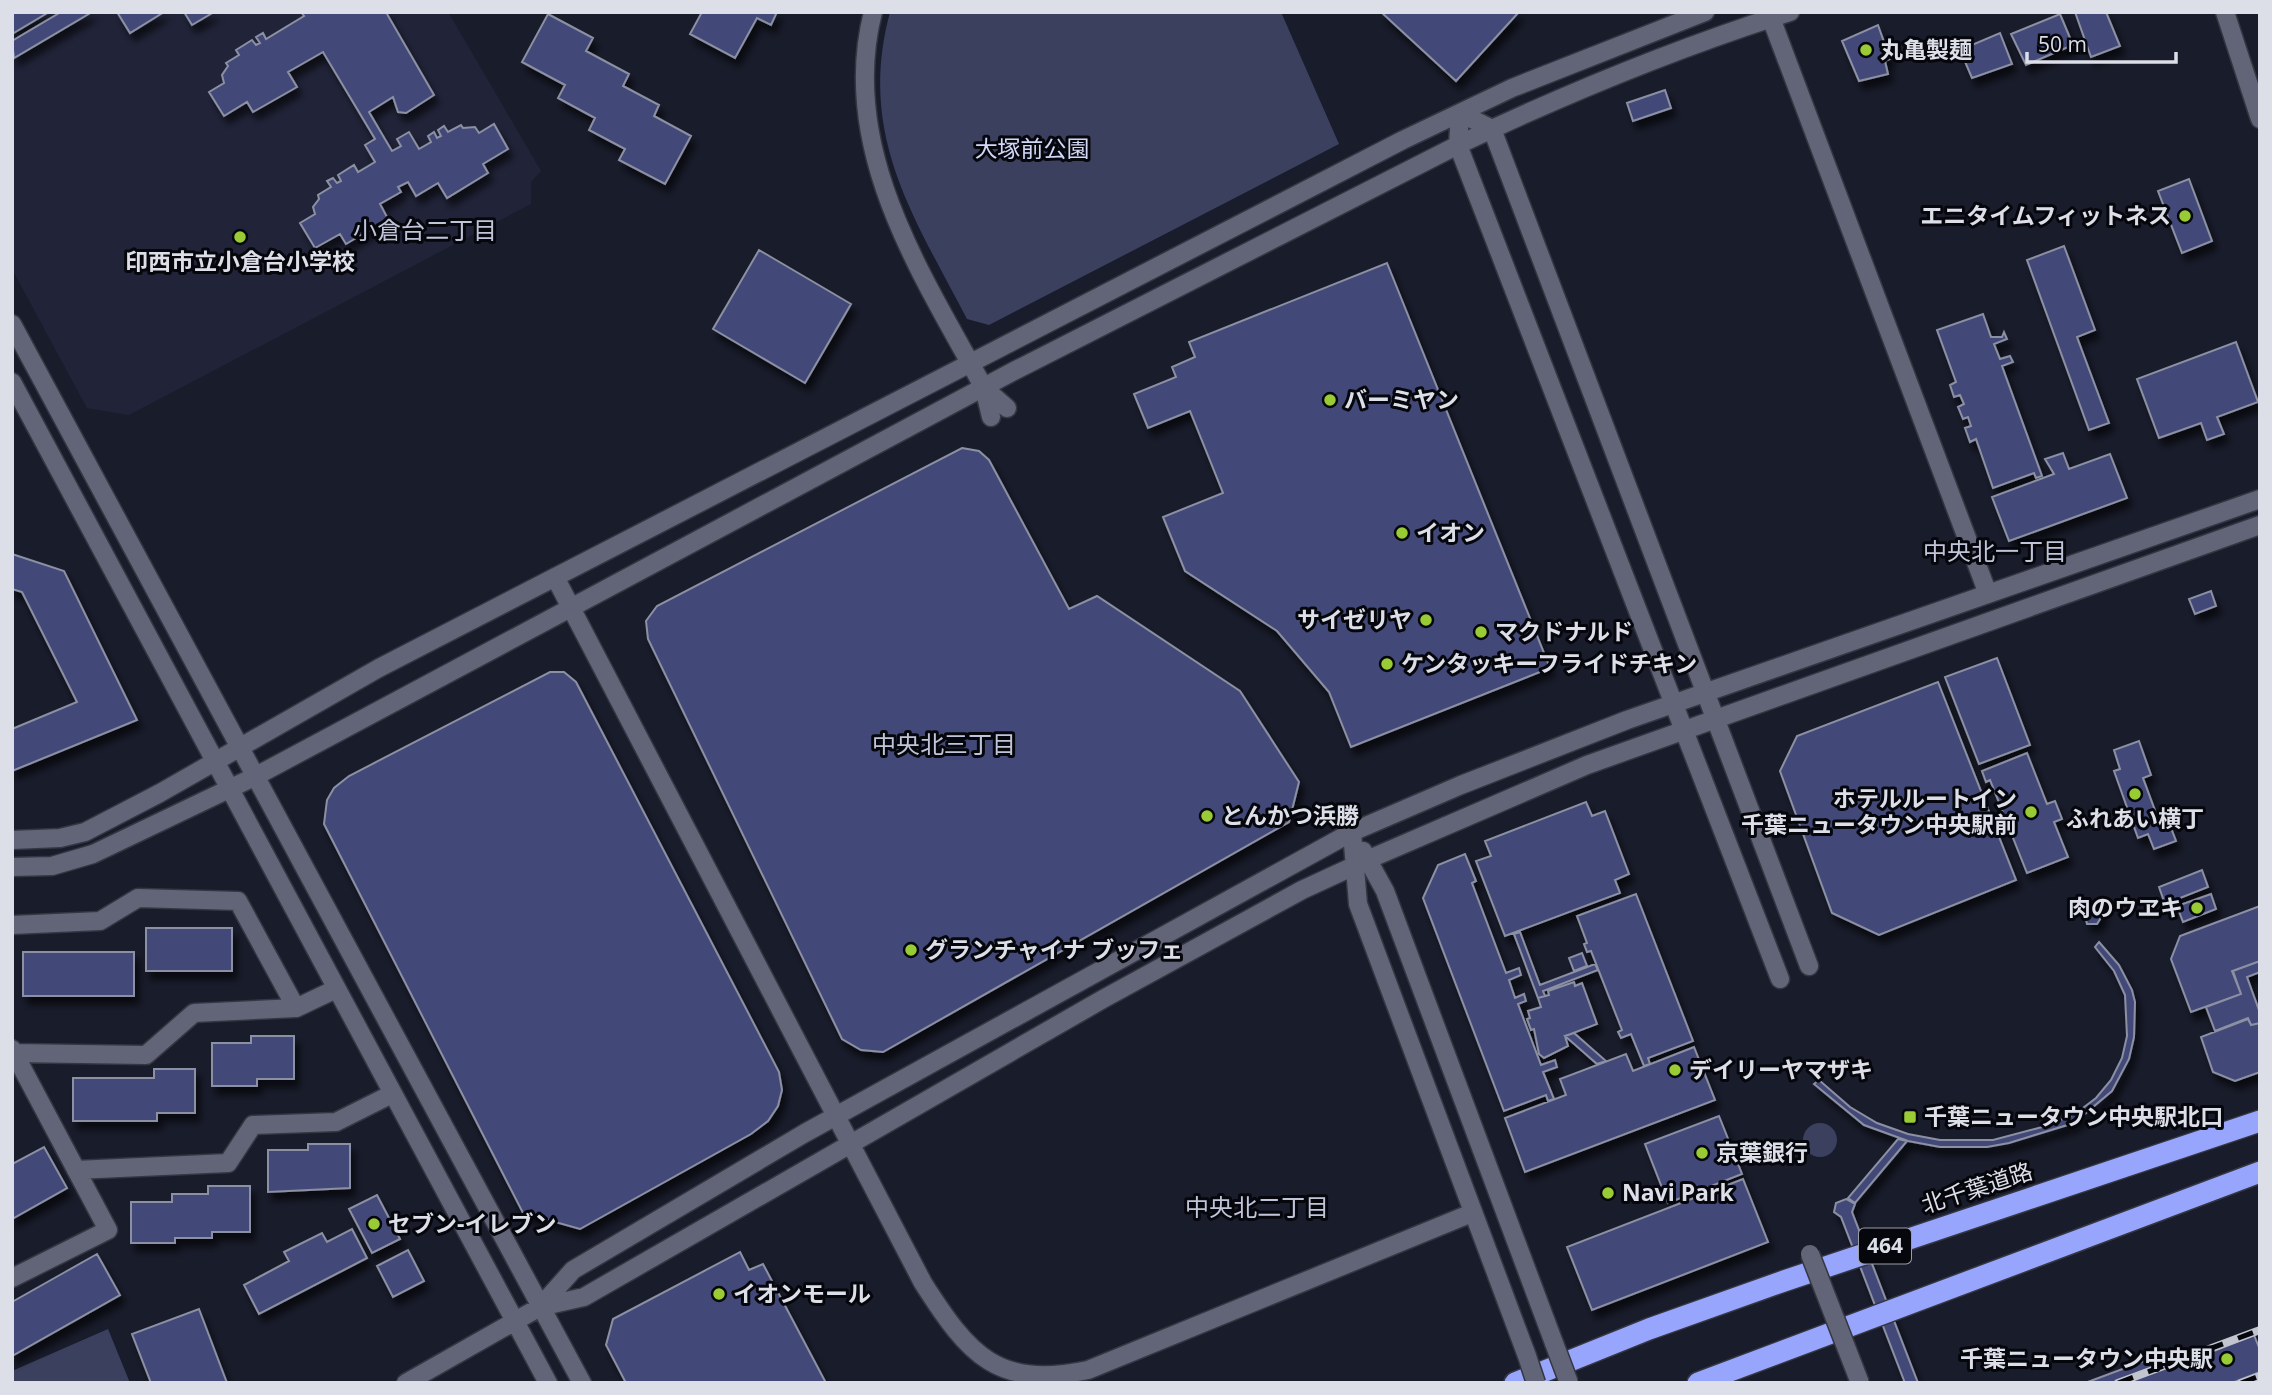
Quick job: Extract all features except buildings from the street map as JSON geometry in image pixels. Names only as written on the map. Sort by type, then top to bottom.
[{"type":"highway","name":"北千葉道路","points":[[1514,1383],[1784,1281],[2260,1121]]},
{"type":"highway","points":[[1698,1383],[2260,1172]]},
{"type":"street","points":[[873,12],[864,64],[864,104],[878,172],[891,208],[970,363],[999,413]]},
{"type":"street","points":[[12,840],[60,838],[85,832],[379,668],[1460,113],[1539,76],[1704,12]]},
{"type":"street","points":[[12,867],[52,866],[93,854],[256,776],[984,388],[1458,145],[1650,64],[1790,12]]},
{"type":"street","points":[[2225,12],[2260,119]]},
{"type":"street","points":[[1771,18],[1989,594]]},
{"type":"street","points":[[1460,113],[1492,129],[1809,966]]},
{"type":"street","points":[[1460,113],[1458,145],[1780,979]]},
{"type":"street","points":[[12,324],[582,1383]]},
{"type":"street","points":[[12,382],[548,1383]]},
{"type":"street","points":[[540,1307],[573,1270],[836,1115],[1352,832],[1461,785],[1674,703],[2260,499]]},
{"type":"street","points":[[406,1383],[540,1307],[583,1297],[1103,999],[1302,890],[1587,765],[2260,525]]},
{"type":"street","points":[[555,577],[923,1283],[950,1325],[975,1352],[999,1367],[1024,1376],[1055,1377],[1088,1370],[1472,1213]]},
{"type":"street","points":[[1352,832],[1361,863],[1358,904],[1536,1383]]},
{"type":"street","points":[[1361,863],[1385,891],[1569,1383]]},
{"type":"street","points":[[12,925],[100,921],[138,898],[238,901],[296,1008]]},
{"type":"street","points":[[12,1278],[108,1230],[13,1051],[146,1055],[194,1013],[296,1008],[337,989]]},
{"type":"street","points":[[76,1170],[228,1163],[253,1125],[336,1122],[392,1094]]},
{"type":"street","points":[[1810,1254],[1860,1383]]},
{"type":"shaded area","name":"印西市立小倉台小学校","points":[[12,12],[448,12],[541,171],[531,182],[531,204],[129,415],[87,408],[12,269]]},
{"type":"green space","name":"大塚前公園","points":[[890,12],[1281,12],[1339,144],[989,325],[967,319],[910,209],[886,136],[881,97],[882,56]]},
{"type":"green space","points":[[1820,1123],[1832,1128],[1837,1140],[1832,1152],[1820,1157],[1808,1152],[1803,1140],[1808,1128]]},
{"type":"green space","points":[[108,1329],[130,1383],[12,1383],[12,1371]]},
{"type":"railway","points":[[2118,1383],[2260,1330]]},
{"type":"railway","points":[[2241,1383],[2260,1376]]},
{"type":"place","name":"丸亀製麺","points":[[1866,50]]},
{"type":"place","name":"エニタイムフィットネス","points":[[2185,216]]},
{"type":"place","name":"印西市立小倉台小学校","points":[[240,237]]},
{"type":"place","name":"バーミヤン","points":[[1330,400]]},
{"type":"place","name":"イオン","points":[[1402,533]]},
{"type":"place","name":"サイゼリヤ","points":[[1426,620]]},
{"type":"place","name":"マクドナルド","points":[[1481,632]]},
{"type":"place","name":"ケンタッキーフライドチキン","points":[[1387,664]]},
{"type":"place","name":"ふれあい横丁","points":[[2135,794]]},
{"type":"place","name":"ホテルルートイン 千葉ニュータウン中央駅前","points":[[2031,812]]},
{"type":"place","name":"とんかつ浜勝","points":[[1207,816]]},
{"type":"place","name":"肉のウヱキ","points":[[2197,908]]},
{"type":"place","name":"グランチャイナ ブッフェ","points":[[911,950]]},
{"type":"place","name":"デイリーヤマザキ","points":[[1675,1070]]},
{"type":"place","name":"千葉ニュータウン中央駅北口","points":[[1910,1117]]},
{"type":"place","name":"京葉銀行","points":[[1702,1153]]},
{"type":"place","name":"Navi Park","points":[[1608,1193]]},
{"type":"place","name":"セブン-イレブン","points":[[374,1224]]},
{"type":"place","name":"イオンモール","points":[[719,1294]]},
{"type":"place","name":"千葉ニュータウン中央駅","points":[[2227,1359]]},
{"type":"district","name":"小倉台二丁目","points":[[425,231]]},
{"type":"district","name":"中央北一丁目","points":[[1995,552]]},
{"type":"district","name":"中央北三丁目","points":[[944,745]]},
{"type":"district","name":"中央北二丁目","points":[[1257,1208]]}]
